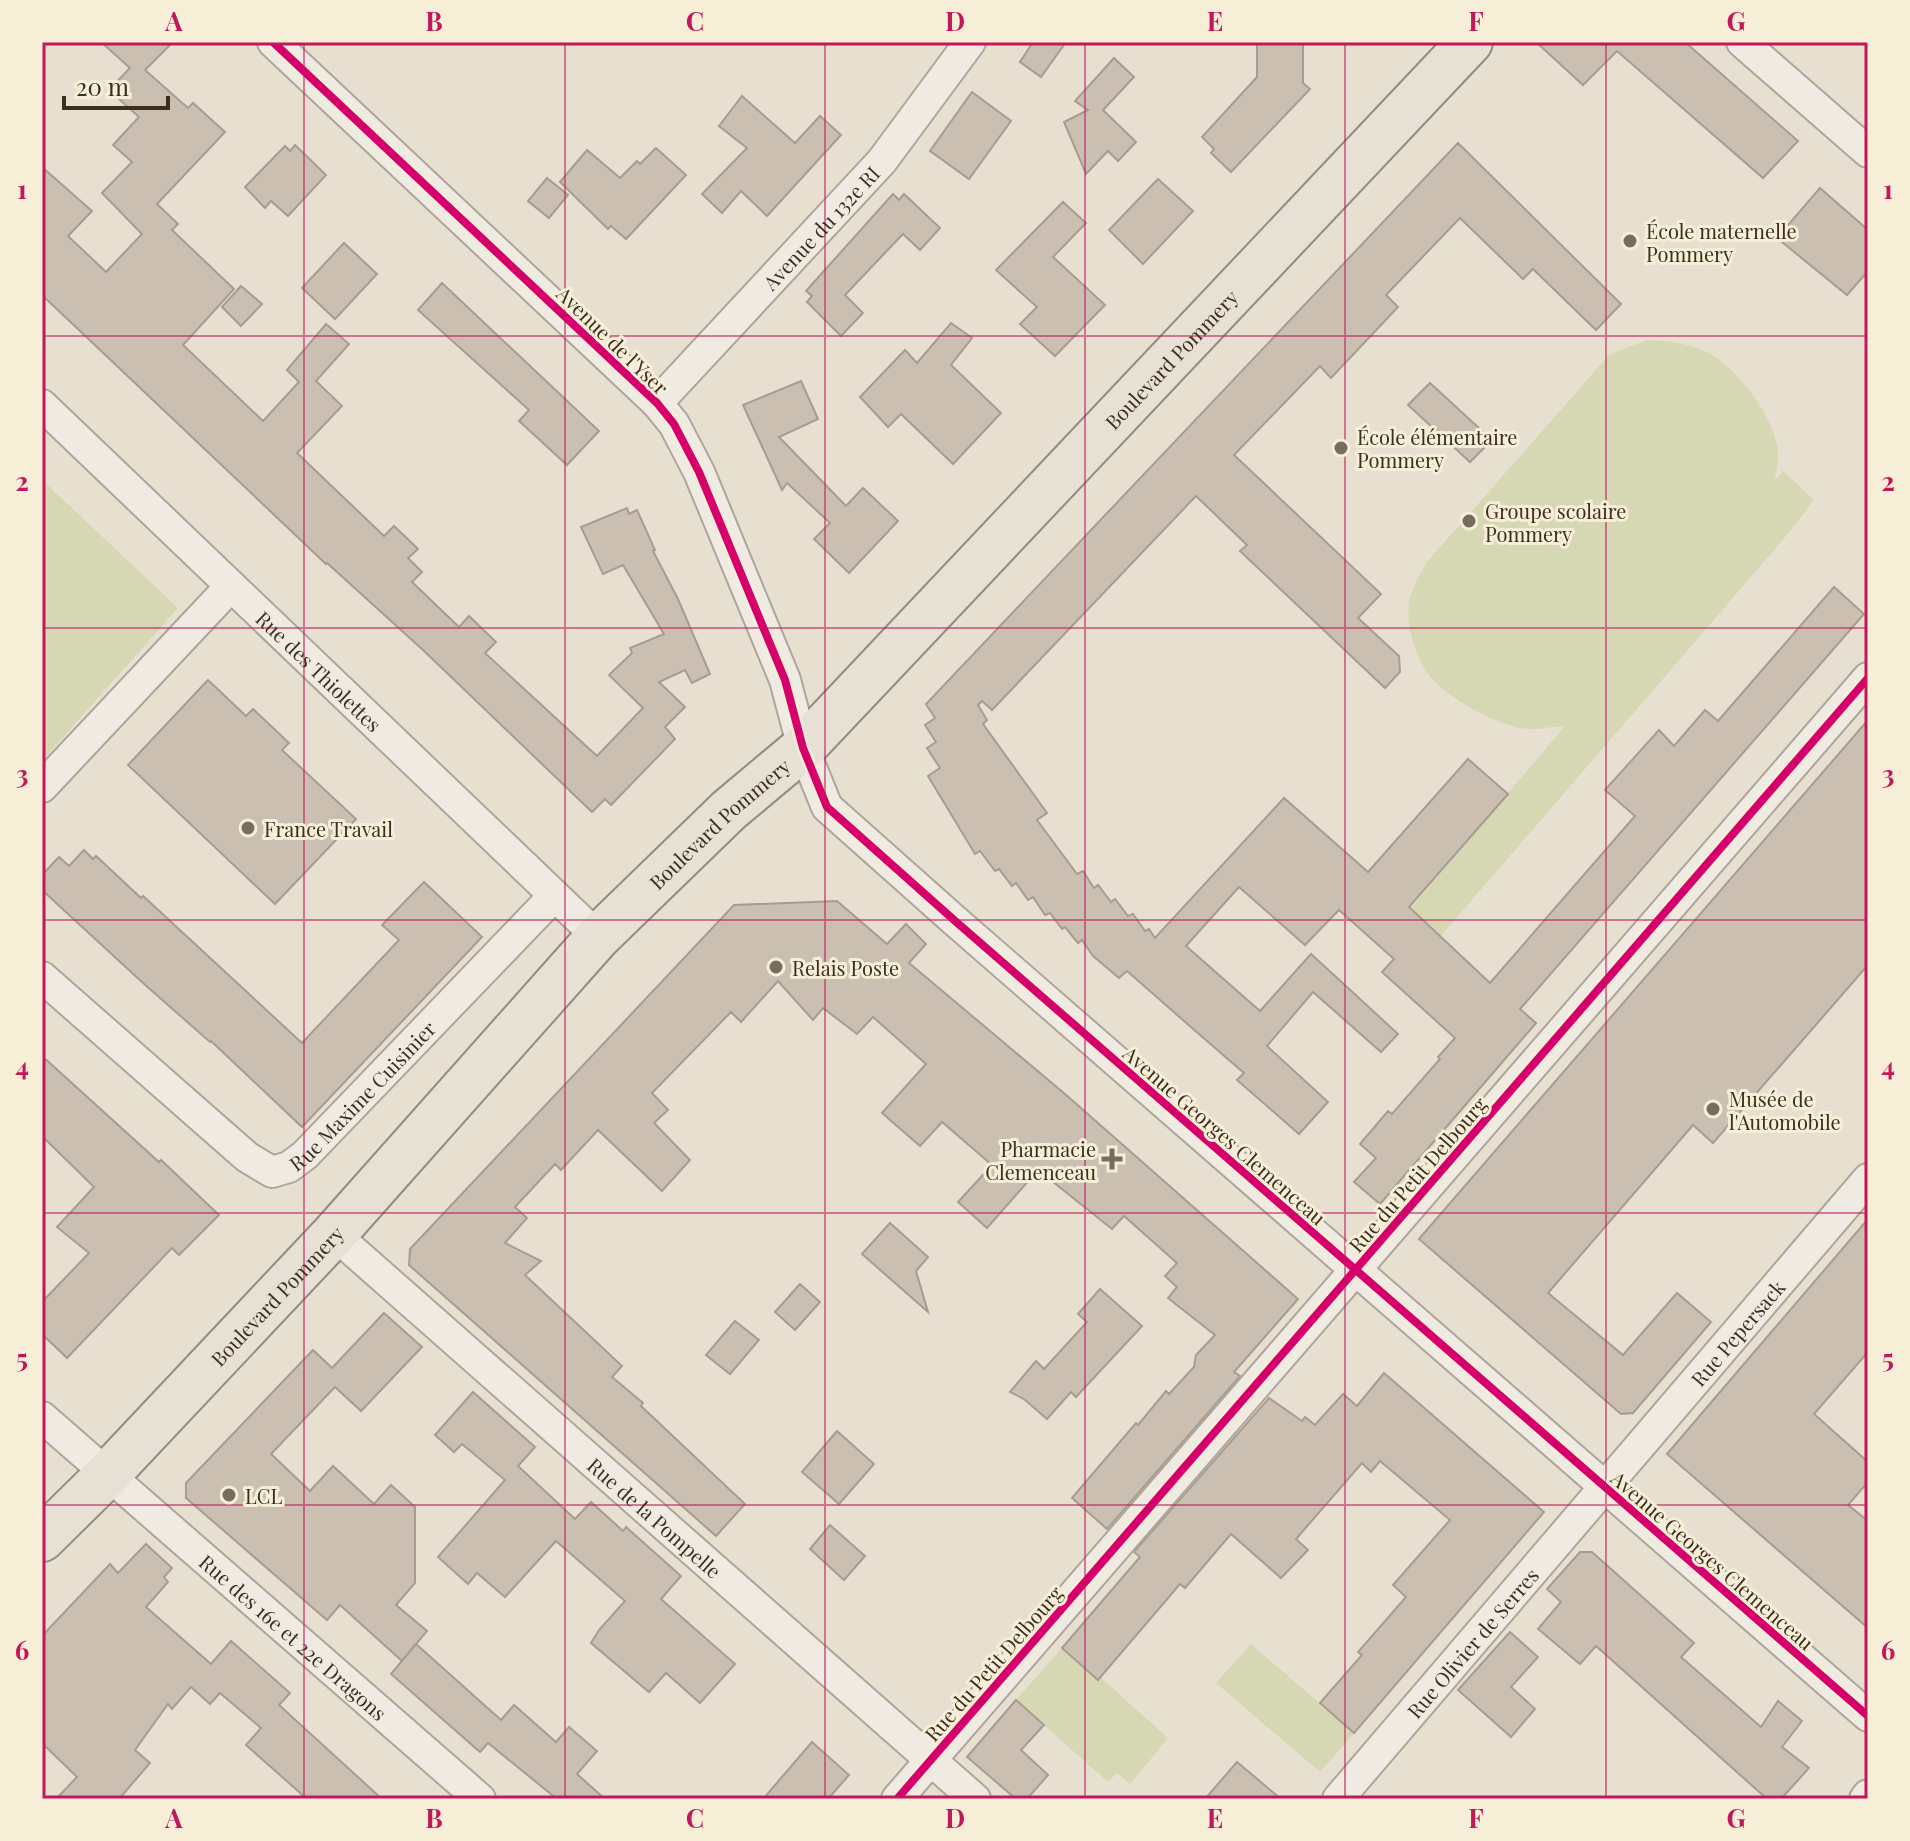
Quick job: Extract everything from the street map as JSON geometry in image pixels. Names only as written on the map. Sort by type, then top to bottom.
[{"type":"main road","name":"Boulevard Pommery","points":[[42,1539],[108,1474],[334,1234],[598,937],[723,816],[803,748],[1460,46]]},
{"type":"street","name":"Avenue de l'Yser","points":[[273,42],[657,403],[674,424],[699,472],[785,680],[803,748]]},
{"type":"street","points":[[1742,42],[1868,152]]},
{"type":"street","name":"Avenue du 132e RI","points":[[657,403],[882,161],[968,43]]},
{"type":"street","name":"Rue des Thiolettes","points":[[42,405],[598,937]]},
{"type":"street","points":[[42,787],[231,586]]},
{"type":"street","name":"Rue du Petit Delbourg","points":[[897,1799],[1868,678]]},
{"type":"street","name":"Avenue Georges Clemenceau","points":[[803,748],[827,807],[845,825],[1868,1716]]},
{"type":"street","name":"Rue Maxime Cuisinier","points":[[42,977],[247,1157],[272,1172],[289,1167],[305,1155],[554,896]]},
{"type":"street","name":"Rue Pepersack","points":[[1604,1486],[1868,1179]]},
{"type":"street","name":"Rue de la Pompelle","points":[[334,1234],[975,1799]]},
{"type":"street","name":"Rue des 16e et 22e Dragons","points":[[44,1418],[480,1799]]},
{"type":"street","name":"Rue Olivier de Serres","points":[[1338,1799],[1604,1486]]},
{"type":"green space","points":[[1647,340],[1700,349],[1730,369],[1752,394],[1769,421],[1778,449],[1775,480],[1783,471],[1814,500],[1439,938],[1410,909],[1565,726],[1515,727],[1470,708],[1442,688],[1424,668],[1414,645],[1409,619],[1412,592],[1427,562],[1610,354]]},
{"type":"green space","points":[[42,480],[178,608],[42,761]]},
{"type":"green space","points":[[1251,1644],[1354,1733],[1320,1772],[1216,1683]]},
{"type":"green space","points":[[1062,1648],[1097,1680],[1100,1677],[1168,1738],[1130,1784],[1117,1773],[1108,1782],[1016,1700]]},
{"type":"building","points":[[101,42],[173,42],[145,70],[188,108],[193,103],[225,132],[157,204],[178,224],[172,230],[234,289],[183,345],[263,421],[299,382],[287,370],[326,324],[349,344],[316,381],[342,406],[297,453],[384,536],[394,526],[418,549],[408,558],[422,572],[412,582],[459,627],[469,616],[496,642],[485,653],[597,756],[643,708],[609,675],[632,653],[630,648],[664,634],[623,565],[603,574],[581,527],[627,508],[629,514],[637,510],[710,674],[692,683],[685,670],[659,682],[685,707],[665,727],[675,739],[611,805],[605,799],[592,812],[42,295],[42,167],[92,211],[68,236],[106,272],[142,234],[102,193],[132,162],[113,145],[139,117],[109,90],[130,68]]},
{"type":"building","points":[[1033,42],[1066,42],[1041,77],[1020,62]]},
{"type":"building","points":[[1257,42],[1303,42],[1303,83],[1310,89],[1231,172],[1211,153],[1214,149],[1202,137],[1257,77]]},
{"type":"building","points":[[1536,42],[1685,42],[1798,141],[1763,178],[1617,51],[1583,85]]},
{"type":"building","points":[[1114,58],[1134,77],[1103,110],[1136,142],[1118,161],[1108,151],[1086,174],[1064,122],[1088,110],[1075,101]]},
{"type":"building","points":[[972,92],[1011,121],[969,179],[930,151]]},
{"type":"building","points":[[742,96],[795,143],[820,116],[841,135],[767,216],[741,191],[722,213],[702,194],[747,148],[719,126]]},
{"type":"building","points":[[1458,143],[1621,304],[1596,330],[1533,269],[1523,279],[1460,218],[1386,295],[1398,307],[1331,378],[1320,366],[1234,455],[1381,594],[1358,618],[1399,656],[1400,672],[1385,688],[1240,551],[1247,545],[1196,496],[992,710],[982,701],[978,705],[987,720],[983,724],[1047,813],[1037,820],[1077,874],[1083,871],[1094,888],[1098,885],[1111,902],[1115,899],[1128,916],[1133,914],[1145,931],[1149,929],[1155,938],[1284,798],[1368,872],[1468,759],[1508,794],[1409,907],[1490,983],[1635,816],[1605,790],[1659,730],[1674,746],[1705,710],[1718,721],[1834,587],[1864,614],[1520,1009],[1536,1023],[1380,1204],[1354,1182],[1376,1158],[1360,1144],[1388,1111],[1392,1114],[1455,1038],[1382,972],[1394,959],[1339,910],[1305,945],[1239,887],[1186,946],[1260,1011],[1311,954],[1398,1034],[1381,1052],[1313,992],[1267,1046],[1328,1102],[1299,1134],[1237,1080],[1244,1073],[1127,971],[1119,978],[1093,956],[1082,940],[1078,943],[1050,913],[1045,915],[1033,897],[1028,900],[1016,883],[1012,886],[999,869],[995,871],[980,851],[975,854],[928,776],[940,768],[927,748],[936,742],[925,725],[935,718],[926,704]]},
{"type":"building","points":[[295,145],[326,175],[288,216],[271,201],[265,208],[245,187],[285,146],[290,151]]},
{"type":"building","points":[[656,148],[686,175],[626,239],[611,226],[608,229],[560,182],[587,150],[620,178]]},
{"type":"building","points":[[547,178],[568,195],[549,218],[528,201]]},
{"type":"building","points":[[1158,179],[1193,211],[1143,264],[1109,230]]},
{"type":"building","points":[[1820,188],[1868,230],[1868,271],[1847,295],[1777,238]]},
{"type":"building","points":[[893,194],[899,200],[904,194],[940,228],[920,250],[903,234],[845,295],[863,313],[841,336],[807,302],[812,296],[806,291]]},
{"type":"building","points":[[1063,202],[1086,223],[1053,257],[1105,305],[1055,356],[1020,324],[1037,307],[996,270]]},
{"type":"building","points":[[344,243],[377,274],[335,319],[302,288]]},
{"type":"building","points":[[442,283],[599,431],[567,465],[519,421],[529,410],[418,310]]},
{"type":"building","points":[[241,286],[262,304],[241,326],[222,307]]},
{"type":"building","points":[[951,323],[972,338],[951,365],[1001,413],[953,464],[901,414],[888,427],[860,397],[905,350],[917,363]]},
{"type":"building","points":[[801,381],[818,419],[779,437],[846,506],[863,488],[898,521],[849,573],[814,539],[830,523],[787,483],[782,490],[743,405]]},
{"type":"building","points":[[1430,383],[1492,440],[1470,462],[1408,405]]},
{"type":"building","points":[[208,680],[246,716],[253,709],[289,743],[282,750],[356,819],[275,904],[128,765]]},
{"type":"building","points":[[1868,720],[1868,965],[1713,1143],[1693,1125],[1548,1293],[1623,1355],[1677,1293],[1711,1322],[1633,1413],[1621,1414],[1419,1239]]},
{"type":"building","points":[[84,850],[93,859],[96,856],[141,898],[143,896],[302,1043],[399,940],[382,925],[424,882],[482,937],[302,1127],[42,890],[42,875],[59,857],[69,866]]},
{"type":"building","points":[[837,901],[887,944],[906,924],[926,944],[909,963],[1065,1094],[1298,1299],[1234,1372],[1240,1376],[1107,1529],[1072,1498],[1136,1423],[1138,1425],[1166,1391],[1169,1394],[1194,1367],[1196,1355],[1215,1335],[1168,1298],[1177,1287],[1165,1276],[1177,1263],[1124,1216],[1112,1229],[1038,1170],[987,1228],[958,1202],[992,1165],[942,1122],[920,1146],[882,1113],[926,1064],[873,1017],[857,1034],[823,1008],[813,1020],[778,981],[741,1022],[731,1012],[652,1093],[668,1110],[654,1123],[690,1160],[662,1191],[598,1130],[561,1170],[555,1164],[515,1207],[527,1218],[505,1243],[541,1261],[525,1275],[622,1366],[612,1377],[643,1403],[641,1406],[745,1504],[716,1536],[409,1265],[410,1249],[734,905]]},
{"type":"building","points":[[42,1056],[219,1215],[179,1255],[172,1248],[67,1358],[42,1334],[42,1302],[89,1253],[57,1227],[94,1187],[42,1136]]},
{"type":"building","points":[[1868,1219],[1868,1352],[1814,1414],[1868,1462],[1868,1482],[1848,1505],[1868,1521],[1868,1628],[1667,1454]]},
{"type":"building","points":[[890,1223],[928,1257],[916,1271],[928,1312],[862,1254]]},
{"type":"building","points":[[800,1284],[820,1302],[795,1330],[775,1312]]},
{"type":"building","points":[[1100,1289],[1142,1326],[1076,1397],[1071,1392],[1047,1419],[1024,1399],[1010,1392],[1036,1361],[1044,1369],[1087,1322],[1078,1314]]},
{"type":"building","points":[[384,1313],[422,1347],[361,1411],[335,1387],[271,1454],[310,1491],[333,1466],[374,1504],[391,1485],[415,1507],[415,1583],[396,1605],[427,1631],[402,1661],[340,1605],[327,1620],[186,1498],[186,1483],[313,1350],[332,1368]]},
{"type":"building","points":[[735,1321],[759,1340],[730,1374],[706,1355]]},
{"type":"building","points":[[1384,1373],[1544,1512],[1354,1733],[1320,1703],[1362,1655],[1358,1652],[1406,1597],[1393,1585],[1450,1520],[1380,1461],[1371,1472],[1362,1463],[1296,1539],[1308,1550],[1281,1578],[1231,1534],[1185,1588],[1180,1584],[1098,1680],[1062,1648],[1140,1557],[1134,1552],[1269,1398],[1302,1421],[1305,1417],[1315,1425],[1343,1394],[1357,1406]]},
{"type":"building","points":[[473,1392],[535,1447],[518,1466],[575,1519],[591,1502],[623,1531],[626,1527],[681,1576],[661,1599],[735,1664],[700,1703],[666,1673],[649,1692],[591,1643],[625,1601],[556,1541],[505,1597],[477,1573],[468,1584],[438,1557],[505,1480],[462,1444],[454,1452],[435,1435]]},
{"type":"building","points":[[837,1431],[874,1464],[839,1504],[802,1472]]},
{"type":"building","points":[[830,1525],[865,1556],[844,1580],[810,1549]]},
{"type":"building","points":[[146,1544],[172,1568],[164,1577],[168,1582],[146,1607],[211,1664],[231,1641],[290,1693],[279,1705],[382,1799],[307,1799],[246,1745],[261,1728],[220,1693],[210,1704],[191,1687],[172,1709],[168,1704],[135,1750],[150,1763],[119,1799],[56,1799],[77,1777],[42,1743],[42,1636],[110,1564],[118,1573]]},
{"type":"building","points":[[1580,1552],[1592,1552],[1694,1643],[1681,1657],[1761,1727],[1778,1701],[1802,1721],[1782,1747],[1809,1768],[1781,1799],[1767,1799],[1596,1646],[1580,1664],[1538,1629],[1561,1602],[1547,1589]]},
{"type":"building","points":[[1510,1632],[1538,1657],[1511,1687],[1535,1709],[1511,1737],[1458,1690]]},
{"type":"building","points":[[416,1644],[501,1720],[514,1705],[556,1742],[569,1727],[597,1751],[577,1774],[605,1799],[557,1799],[488,1743],[480,1752],[391,1674]]},
{"type":"building","points":[[1016,1700],[1044,1725],[1021,1750],[1048,1775],[1027,1799],[1016,1799],[967,1757]]},
{"type":"building","points":[[812,1742],[849,1775],[828,1799],[763,1799]]},
{"type":"building","points":[[1237,1762],[1281,1799],[1205,1799]]},
{"type":"cycle path","points":[[273,42],[657,403],[674,424],[699,472],[785,680],[803,748],[827,807],[1868,1716]]},
{"type":"cycle path","points":[[897,1799],[1868,678]]},
{"type":"place","name":"École maternelle Pommery","points":[[1630,241]]},
{"type":"place","name":"École élémentaire Pommery","points":[[1341,448]]},
{"type":"place","name":"Groupe scolaire Pommery","points":[[1469,521]]},
{"type":"place","name":"France Travail","points":[[248,828]]},
{"type":"place","name":"Relais Poste","points":[[776,967]]},
{"type":"place","name":"Musée de l'Automobile","points":[[1713,1109]]},
{"type":"place","name":"Pharmacie Clemenceau","points":[[1112,1159]]},
{"type":"place","name":"LCL","points":[[229,1495]]}]
